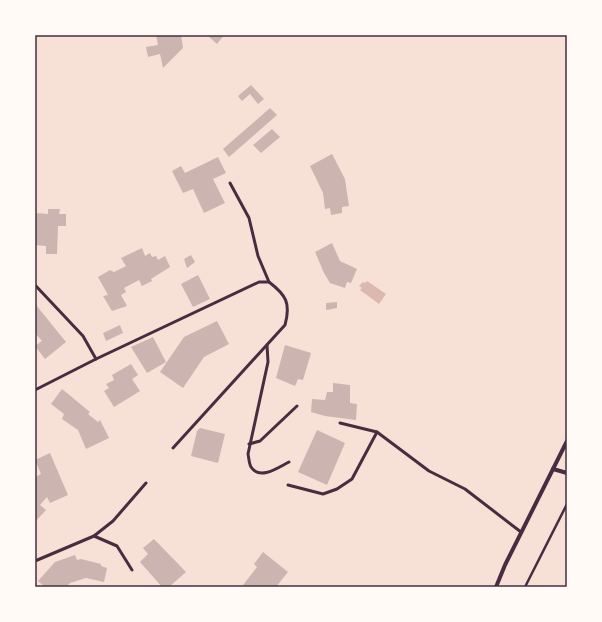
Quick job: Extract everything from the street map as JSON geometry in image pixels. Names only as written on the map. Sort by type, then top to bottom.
[{"type":"street","points":[[496,587],[521,532],[567,441]]},
{"type":"street","points":[[553,469],[567,473]]},
{"type":"lane","points":[[173,448],[285,324],[289,310],[285,298],[269,282],[258,256],[249,218],[230,183]]},
{"type":"lane","points":[[35,390],[96,359],[259,282],[269,282]]},
{"type":"lane","points":[[35,285],[83,336],[96,359]]},
{"type":"lane","points":[[267,345],[268,362],[248,454],[251,467],[259,472],[271,472],[289,462]]},
{"type":"lane","points":[[249,444],[260,441],[297,406]]},
{"type":"lane","points":[[340,423],[377,432],[429,471],[465,489],[521,532]]},
{"type":"lane","points":[[288,485],[323,494],[337,489],[352,479],[377,432]]},
{"type":"lane","points":[[35,561],[94,536],[113,521],[146,483]]},
{"type":"lane","points":[[94,536],[117,546],[132,570]]},
{"type":"path","points":[[525,587],[567,504]]},
{"type":"shaded area","points":[[367,281],[386,294],[379,304],[360,290],[362,288],[359,286],[363,282],[365,283]]},
{"type":"building","points":[[156,35],[181,35],[183,48],[163,68],[160,54],[148,57],[146,47],[158,45]]},
{"type":"building","points":[[207,35],[224,35],[217,44]]},
{"type":"building","points":[[251,85],[264,99],[258,104],[250,94],[242,101],[238,96]]},
{"type":"building","points":[[270,108],[277,115],[229,157],[223,149]]},
{"type":"building","points":[[272,129],[280,137],[261,153],[253,145]]},
{"type":"building","points":[[332,154],[345,179],[349,206],[342,207],[342,213],[331,215],[330,208],[325,209],[323,193],[310,166]]},
{"type":"building","points":[[218,157],[226,173],[213,179],[225,203],[204,213],[193,189],[183,193],[172,171],[181,166],[185,173]]},
{"type":"building","points":[[48,209],[60,209],[59,214],[66,214],[66,226],[58,226],[57,254],[46,254],[46,246],[35,245],[35,213],[48,214]]},
{"type":"building","points":[[332,243],[340,261],[357,269],[351,283],[347,282],[345,288],[330,283],[315,252]]},
{"type":"building","points":[[142,248],[145,256],[150,253],[152,257],[156,256],[158,260],[165,256],[170,267],[151,279],[152,281],[142,286],[139,280],[124,288],[126,292],[121,295],[127,306],[112,311],[103,296],[108,295],[98,277],[110,270],[114,272],[126,266],[121,258]]},
{"type":"building","points":[[191,255],[195,262],[187,268],[184,259]]},
{"type":"building","points":[[198,275],[210,299],[193,307],[181,284]]},
{"type":"building","points":[[337,302],[337,308],[326,310],[326,303]]},
{"type":"building","points":[[36,305],[66,342],[45,359],[35,346],[42,341],[35,333]]},
{"type":"building","points":[[217,321],[229,344],[204,357],[183,388],[160,372],[184,337]]},
{"type":"building","points":[[120,325],[123,333],[106,341],[103,333]]},
{"type":"building","points":[[153,337],[166,362],[147,373],[131,347]]},
{"type":"building","points":[[285,345],[311,353],[303,380],[298,379],[295,386],[276,378]]},
{"type":"building","points":[[131,364],[138,375],[132,379],[140,391],[114,407],[104,391],[109,388],[106,384],[114,380],[112,375]]},
{"type":"building","points":[[333,383],[350,385],[350,403],[357,404],[356,420],[325,416],[311,412],[312,399],[325,400],[327,392],[333,392]]},
{"type":"building","points":[[62,389],[90,412],[88,414],[98,422],[100,420],[109,438],[86,449],[78,430],[62,419],[64,414],[51,404]]},
{"type":"building","points":[[200,428],[225,434],[218,463],[191,456],[197,431]]},
{"type":"building","points":[[317,430],[345,443],[327,485],[298,472]]},
{"type":"building","points":[[50,453],[68,495],[50,503],[47,497],[40,505],[46,510],[35,522],[35,477],[41,474],[35,460]]},
{"type":"building","points":[[154,539],[186,572],[169,587],[162,587],[140,562],[148,554],[143,548]]},
{"type":"building","points":[[263,552],[288,572],[276,587],[246,587],[243,585],[257,567],[254,564]]},
{"type":"building","points":[[75,555],[77,560],[81,559],[101,564],[101,566],[107,568],[104,582],[86,578],[70,583],[66,587],[45,587],[38,581],[55,562]]}]
